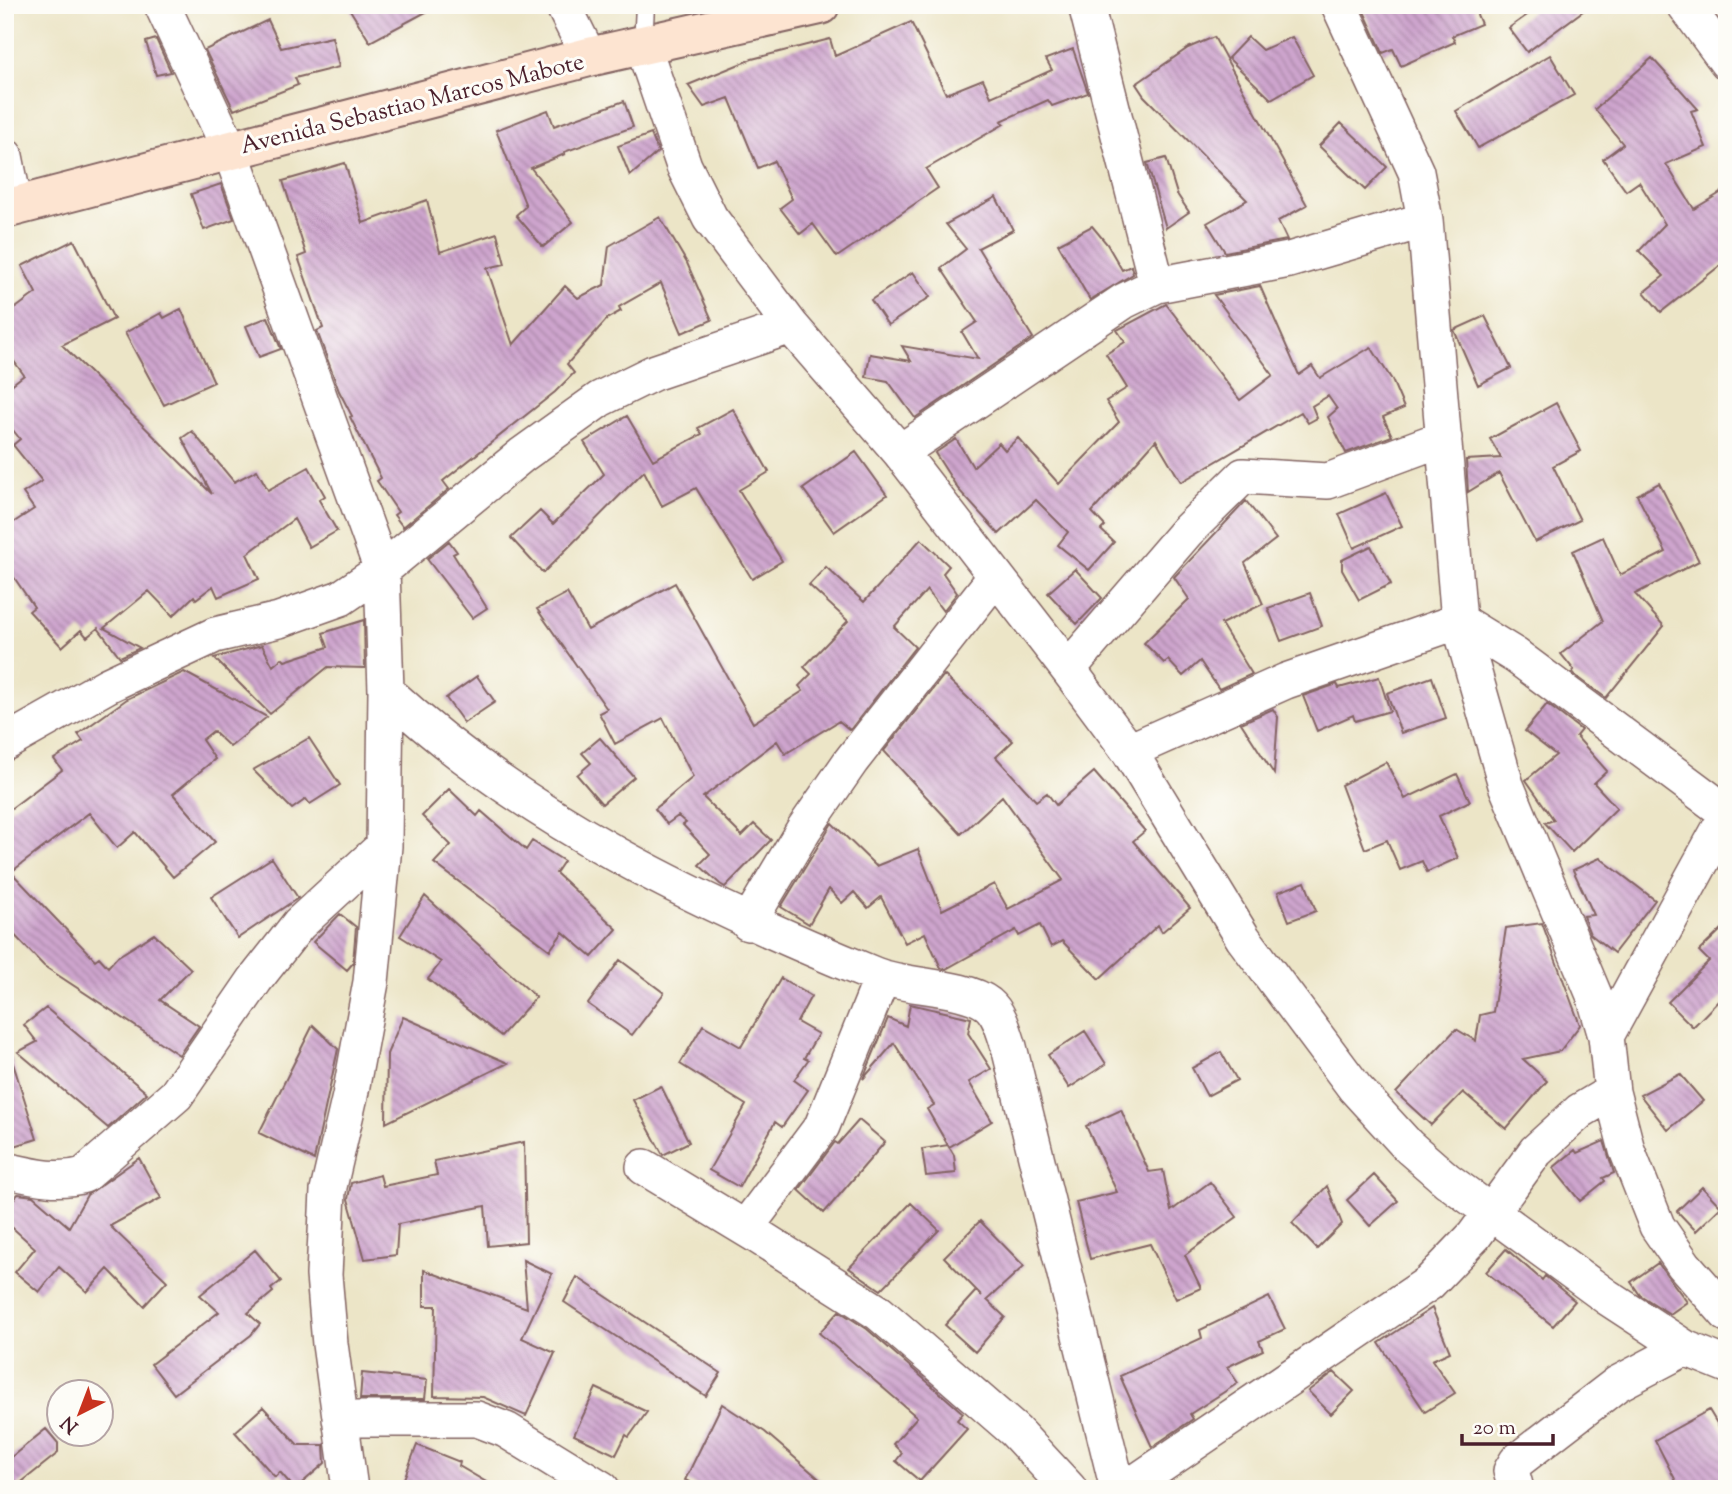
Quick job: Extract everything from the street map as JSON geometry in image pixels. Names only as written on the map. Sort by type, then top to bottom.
[{"type":"main road","name":"Avenida Sebastiao Marcos Mabote","points":[[10,207],[589,57],[820,5]]},
{"type":"street","points":[[162,5],[230,150],[382,570],[386,691],[384,846],[371,982],[350,1096],[328,1191],[324,1275],[340,1419],[351,1489]]},
{"type":"street","points":[[563,5],[589,57]]},
{"type":"street","points":[[1086,5],[1157,285]]},
{"type":"street","points":[[1339,5],[1416,172],[1425,220],[1459,621],[1506,785],[1594,995],[1606,1036],[1612,1092],[1627,1150],[1657,1226],[1684,1265],[1727,1314]]},
{"type":"street","points":[[1685,5],[1727,62]]},
{"type":"street","points":[[643,46],[684,166],[710,218],[791,326],[900,452],[1129,751],[1243,939],[1355,1087],[1408,1146],[1447,1180],[1607,1297],[1685,1348],[1727,1365]]},
{"type":"street","points":[[5,156],[10,207]]},
{"type":"street","points":[[900,452],[1124,301],[1157,285],[1289,260],[1425,220]]},
{"type":"street","points":[[5,743],[108,685],[203,640],[279,620],[341,598],[382,570],[522,456],[600,399],[653,373],[791,326]]},
{"type":"street","points":[[1068,669],[1186,532],[1243,476],[1328,481],[1444,438]]},
{"type":"street","points":[[748,923],[804,829],[851,761],[996,576]]},
{"type":"street","points":[[1129,751],[1286,681],[1459,621]]},
{"type":"street","points":[[1459,621],[1516,656],[1727,813],[1606,1036]]},
{"type":"street","points":[[386,691],[480,771],[581,836],[748,923],[882,978],[970,996],[988,1004],[999,1018],[1009,1046],[1118,1489]]},
{"type":"street","points":[[5,1170],[41,1178],[70,1179],[84,1175],[176,1095],[255,980],[299,924],[384,846]]},
{"type":"street","points":[[753,1233],[750,1222],[822,1126],[882,978]]},
{"type":"street","points":[[1126,1489],[1429,1283],[1459,1255],[1536,1151],[1580,1111],[1612,1092]]},
{"type":"street","points":[[644,1167],[878,1314],[1015,1431],[1069,1489]]},
{"type":"street","points":[[1516,1489],[1511,1471],[1517,1461],[1617,1384],[1685,1348]]},
{"type":"street","points":[[340,1419],[477,1419],[506,1430],[602,1489]]},
{"type":"lane","points":[[643,46],[645,5]]},
{"type":"building","points":[[347,5],[439,5],[370,42]]},
{"type":"building","points":[[1361,5],[1473,5],[1481,24],[1452,36],[1455,42],[1401,66],[1393,49],[1383,53]]},
{"type":"building","points":[[1541,5],[1591,5],[1527,52],[1509,28]]},
{"type":"building","points":[[268,20],[281,48],[332,37],[339,67],[295,78],[298,85],[234,110],[205,50]]},
{"type":"building","points":[[911,22],[946,94],[983,79],[991,97],[1052,70],[1046,59],[1073,49],[1088,93],[1052,106],[1048,100],[1001,121],[1004,124],[926,169],[938,188],[837,257],[813,224],[800,234],[780,208],[792,199],[774,161],[758,168],[729,98],[704,107],[688,85],[752,59],[830,39],[835,56]]},
{"type":"building","points":[[1214,37],[1307,205],[1278,221],[1287,240],[1225,252],[1207,223],[1247,200],[1144,96],[1136,84],[1188,48]]},
{"type":"building","points":[[1248,37],[1262,50],[1292,37],[1313,75],[1271,99],[1228,58]]},
{"type":"building","points":[[156,39],[171,72],[156,75],[146,42]]},
{"type":"building","points":[[1550,55],[1574,95],[1478,148],[1456,111]]},
{"type":"building","points":[[1652,58],[1698,109],[1691,111],[1706,147],[1666,164],[1694,209],[1727,189],[1727,260],[1661,312],[1644,292],[1664,276],[1639,251],[1665,224],[1639,182],[1626,191],[1603,159],[1623,144],[1595,109]]},
{"type":"building","points":[[624,101],[633,127],[564,152],[565,154],[531,168],[573,222],[543,247],[516,215],[526,206],[496,130],[548,110],[554,126]]},
{"type":"building","points":[[1341,123],[1387,167],[1365,190],[1319,146]]},
{"type":"building","points":[[651,134],[658,152],[630,176],[618,146]]},
{"type":"building","points":[[1166,158],[1177,194],[1189,212],[1166,228],[1147,163]]},
{"type":"building","points":[[345,163],[363,223],[427,200],[440,252],[497,233],[505,264],[487,268],[513,345],[565,286],[578,298],[604,285],[609,246],[660,217],[687,263],[712,320],[682,333],[661,283],[619,307],[621,311],[608,318],[567,364],[574,373],[555,392],[443,481],[449,489],[403,527],[394,515],[398,512],[377,481],[381,478],[350,417],[352,416],[339,391],[317,331],[323,328],[298,257],[306,254],[283,181]]},
{"type":"building","points":[[221,184],[234,219],[204,230],[191,194]]},
{"type":"building","points":[[996,197],[1013,230],[978,248],[1033,338],[915,418],[888,381],[866,377],[870,354],[911,361],[902,346],[978,359],[962,332],[977,322],[941,268],[966,249],[946,224]]},
{"type":"building","points":[[1092,226],[1107,244],[1122,270],[1131,266],[1133,274],[1090,300],[1058,244]]},
{"type":"building","points":[[74,240],[114,319],[62,345],[212,494],[182,438],[192,431],[234,482],[257,470],[268,490],[309,467],[325,496],[319,500],[337,531],[309,547],[294,519],[247,554],[259,579],[218,597],[213,586],[196,599],[194,596],[173,616],[149,591],[104,628],[140,648],[120,657],[98,628],[87,637],[81,630],[62,647],[29,611],[34,607],[5,564],[5,528],[34,509],[23,493],[42,481],[13,445],[20,439],[5,420],[5,390],[24,375],[5,349],[5,316],[36,293],[22,266]]},
{"type":"building","points":[[913,272],[930,297],[888,325],[871,300]]},
{"type":"building","points":[[1260,286],[1299,375],[1312,366],[1320,378],[1371,347],[1392,380],[1404,408],[1383,417],[1392,436],[1346,453],[1328,417],[1337,409],[1328,396],[1312,406],[1317,418],[1308,423],[1301,412],[1181,482],[1156,440],[1092,512],[1105,526],[1101,530],[1114,542],[1089,570],[1058,545],[1068,532],[1036,500],[999,534],[958,489],[935,453],[956,439],[973,467],[999,443],[1005,450],[1018,438],[1059,484],[1119,422],[1106,401],[1127,388],[1106,354],[1125,342],[1117,330],[1166,304],[1240,400],[1273,375],[1214,295]]},
{"type":"building","points":[[181,309],[214,382],[164,405],[125,333],[161,313],[164,318]]},
{"type":"building","points":[[1485,316],[1511,368],[1478,385],[1454,330]]},
{"type":"building","points":[[268,317],[281,349],[259,357],[246,326]]},
{"type":"building","points":[[1556,403],[1581,451],[1553,466],[1580,520],[1535,542],[1499,473],[1468,492],[1466,460],[1501,458],[1490,439]]},
{"type":"building","points":[[733,409],[769,472],[739,490],[782,561],[752,579],[696,488],[662,506],[644,471],[543,573],[511,538],[540,511],[553,524],[604,474],[584,442],[627,416],[653,460],[702,434],[698,428]]},
{"type":"building","points":[[856,452],[887,495],[834,532],[803,489]]},
{"type":"building","points":[[1659,483],[1699,561],[1635,594],[1664,626],[1606,698],[1572,673],[1574,670],[1561,654],[1603,621],[1573,551],[1603,537],[1620,575],[1666,552],[1637,495]]},
{"type":"building","points":[[1386,493],[1402,526],[1354,548],[1339,514]]},
{"type":"building","points":[[1246,501],[1276,539],[1245,563],[1263,604],[1221,624],[1252,674],[1219,689],[1200,661],[1183,676],[1168,660],[1164,663],[1144,643],[1189,599],[1174,577]]},
{"type":"building","points":[[921,539],[949,566],[943,573],[957,593],[943,611],[927,590],[894,627],[915,647],[850,730],[839,721],[785,754],[777,741],[703,797],[742,836],[754,824],[771,840],[725,887],[699,865],[710,854],[683,825],[686,823],[678,816],[667,824],[655,809],[693,777],[663,718],[615,744],[599,713],[607,709],[537,609],[567,593],[588,630],[675,583],[753,723],[803,691],[799,686],[811,674],[804,667],[848,621],[809,585],[826,567],[864,602]]},
{"type":"building","points":[[449,541],[457,552],[453,554],[487,608],[472,618],[427,559]]},
{"type":"building","points":[[1371,546],[1391,584],[1359,600],[1342,570],[1342,560]]},
{"type":"building","points":[[1075,569],[1102,598],[1077,624],[1048,593]]},
{"type":"building","points":[[1310,593],[1322,626],[1281,641],[1268,608]]},
{"type":"building","points":[[364,620],[365,668],[328,667],[270,714],[214,658],[262,645],[273,666],[282,658],[285,661],[328,647],[323,633]]},
{"type":"building","points":[[184,672],[267,717],[230,747],[213,731],[202,740],[215,759],[173,794],[215,842],[173,877],[135,832],[117,848],[89,813],[11,872],[95,960],[99,957],[108,967],[117,957],[154,934],[191,969],[160,1000],[199,1026],[179,1055],[44,966],[5,925],[5,813],[62,770],[54,759],[83,741],[78,734],[127,699]]},
{"type":"building","points":[[944,675],[1013,741],[996,757],[1036,801],[1047,793],[1056,805],[1094,772],[1145,831],[1133,841],[1190,908],[1162,932],[1158,925],[1099,979],[1062,941],[1051,947],[1040,925],[1019,936],[1016,930],[946,969],[941,968],[925,933],[905,943],[881,897],[868,908],[854,892],[842,903],[829,889],[809,924],[781,907],[832,823],[876,866],[918,849],[942,910],[994,884],[1008,909],[1063,880],[1002,796],[961,834],[884,751]]},
{"type":"building","points":[[477,676],[495,702],[464,723],[446,698]]},
{"type":"building","points":[[1379,677],[1390,711],[1355,721],[1353,715],[1317,731],[1303,696],[1337,684],[1339,688]]},
{"type":"building","points":[[1432,677],[1446,718],[1401,733],[1387,693]]},
{"type":"building","points":[[1547,704],[1581,730],[1576,736],[1607,771],[1594,783],[1617,808],[1572,852],[1545,823],[1554,820],[1526,780],[1556,755],[1525,731]]},
{"type":"building","points":[[1273,709],[1278,717],[1274,774],[1241,723]]},
{"type":"building","points":[[309,738],[340,785],[310,804],[306,799],[292,809],[253,770]]},
{"type":"building","points":[[600,738],[634,777],[602,804],[577,775],[591,763],[582,753]]},
{"type":"building","points":[[1386,762],[1405,799],[1457,774],[1470,801],[1439,816],[1458,858],[1427,872],[1422,861],[1400,870],[1387,840],[1365,849],[1341,785]]},
{"type":"building","points":[[449,789],[477,816],[481,811],[526,850],[532,841],[564,861],[556,873],[617,929],[592,957],[563,932],[550,950],[434,863],[451,845],[422,816]]},
{"type":"building","points":[[272,858],[298,898],[238,938],[211,897]]},
{"type":"building","points":[[1600,858],[1655,900],[1614,953],[1590,934],[1583,916],[1594,915],[1573,870]]},
{"type":"building","points":[[1305,882],[1316,911],[1289,921],[1278,892]]},
{"type":"building","points":[[425,896],[536,997],[501,1036],[428,979],[441,962],[400,936]]},
{"type":"building","points":[[340,914],[356,927],[353,963],[347,970],[313,942]]},
{"type":"building","points":[[1542,923],[1580,1025],[1560,1051],[1523,1059],[1547,1081],[1506,1129],[1463,1092],[1431,1125],[1396,1093],[1456,1029],[1476,1041],[1480,1015],[1493,1012],[1506,928]]},
{"type":"building","points":[[1727,924],[1727,992],[1693,1027],[1668,1002],[1709,961],[1699,951]]},
{"type":"building","points":[[620,960],[664,993],[632,1035],[588,1004]]},
{"type":"building","points":[[781,978],[811,996],[797,1022],[818,1034],[804,1058],[808,1060],[794,1080],[808,1090],[782,1127],[775,1122],[739,1187],[709,1170],[746,1105],[680,1064],[703,1025],[741,1047]]},
{"type":"building","points":[[910,1004],[971,1018],[968,1033],[991,1069],[969,1082],[992,1121],[949,1147],[927,1109],[934,1105],[894,1043],[863,1079],[888,1018],[906,1026]]},
{"type":"building","points":[[46,1008],[147,1093],[108,1128],[18,1052],[37,1042],[24,1025]]},
{"type":"building","points":[[403,1017],[508,1063],[386,1123],[387,1054]]},
{"type":"building","points":[[313,1025],[338,1049],[314,1160],[259,1133]]},
{"type":"building","points":[[1085,1031],[1106,1064],[1069,1088],[1048,1055]]},
{"type":"building","points":[[1221,1052],[1237,1080],[1207,1096],[1192,1068]]},
{"type":"building","points":[[11,1057],[37,1139],[5,1149],[5,1058]]},
{"type":"building","points":[[1680,1074],[1703,1101],[1668,1130],[1640,1095]]},
{"type":"building","points":[[661,1086],[689,1142],[663,1155],[633,1100]]},
{"type":"building","points":[[1121,1110],[1149,1172],[1163,1170],[1171,1211],[1210,1182],[1237,1217],[1185,1255],[1201,1288],[1176,1299],[1150,1244],[1090,1259],[1076,1202],[1117,1192],[1086,1126]]},
{"type":"building","points":[[859,1120],[885,1142],[824,1213],[799,1190],[835,1142],[838,1144]]},
{"type":"building","points":[[1604,1141],[1614,1173],[1603,1178],[1605,1181],[1580,1201],[1553,1168],[1575,1150],[1577,1153]]},
{"type":"building","points":[[524,1142],[526,1242],[488,1246],[485,1206],[398,1224],[396,1255],[365,1259],[348,1199],[351,1183],[380,1175],[383,1186],[437,1175],[434,1161]]},
{"type":"building","points":[[948,1145],[954,1155],[956,1173],[926,1176],[922,1149]]},
{"type":"building","points":[[139,1158],[161,1198],[110,1226],[167,1281],[144,1306],[108,1269],[87,1292],[59,1267],[39,1292],[15,1272],[35,1248],[5,1221],[5,1209],[18,1194],[33,1196],[69,1227],[87,1195]]},
{"type":"building","points":[[1374,1175],[1398,1201],[1370,1226],[1347,1200]]},
{"type":"building","points":[[1327,1186],[1342,1224],[1317,1249],[1292,1223]]},
{"type":"building","points":[[1702,1187],[1721,1207],[1696,1231],[1677,1211]]},
{"type":"building","points":[[911,1203],[939,1230],[881,1290],[849,1268]]},
{"type":"building","points":[[980,1221],[1024,1266],[987,1300],[1005,1317],[975,1352],[945,1325],[976,1291],[982,1296],[944,1257]]},
{"type":"building","points":[[1506,1249],[1542,1280],[1545,1276],[1575,1301],[1553,1326],[1486,1272]]},
{"type":"building","points":[[255,1250],[281,1281],[271,1289],[273,1292],[248,1313],[260,1324],[251,1335],[174,1394],[151,1364],[219,1312],[200,1295]]},
{"type":"building","points":[[523,1260],[552,1274],[522,1338],[555,1353],[526,1416],[483,1397],[434,1396],[436,1306],[424,1306],[424,1270],[527,1308]]},
{"type":"building","points":[[1658,1263],[1687,1302],[1670,1314],[1640,1295],[1631,1282]]},
{"type":"building","points":[[577,1277],[721,1373],[706,1396],[564,1302]]},
{"type":"building","points":[[1269,1297],[1285,1329],[1259,1341],[1263,1350],[1227,1367],[1238,1383],[1190,1414],[1193,1419],[1152,1447],[1120,1376],[1202,1338],[1200,1330]]},
{"type":"building","points":[[1432,1308],[1450,1352],[1432,1360],[1455,1393],[1425,1412],[1379,1343]]},
{"type":"building","points":[[839,1311],[867,1329],[963,1413],[957,1420],[967,1429],[920,1481],[896,1461],[902,1453],[893,1444],[917,1417],[819,1333]]},
{"type":"building","points":[[1334,1372],[1354,1391],[1331,1414],[1308,1391]]},
{"type":"building","points":[[362,1373],[427,1380],[425,1399],[360,1399]]},
{"type":"building","points":[[596,1388],[647,1412],[629,1437],[626,1435],[616,1455],[574,1435]]},
{"type":"building","points":[[722,1404],[765,1432],[831,1489],[703,1489],[685,1480]]},
{"type":"building","points":[[263,1407],[298,1445],[324,1445],[325,1463],[295,1489],[280,1472],[275,1477],[235,1432]]},
{"type":"building","points":[[1709,1410],[1727,1440],[1727,1489],[1680,1489],[1655,1440]]},
{"type":"building","points":[[46,1429],[46,1448],[58,1448],[58,1453],[13,1489],[5,1489],[5,1462]]},
{"type":"building","points":[[417,1445],[460,1462],[459,1466],[498,1489],[400,1489]]}]
